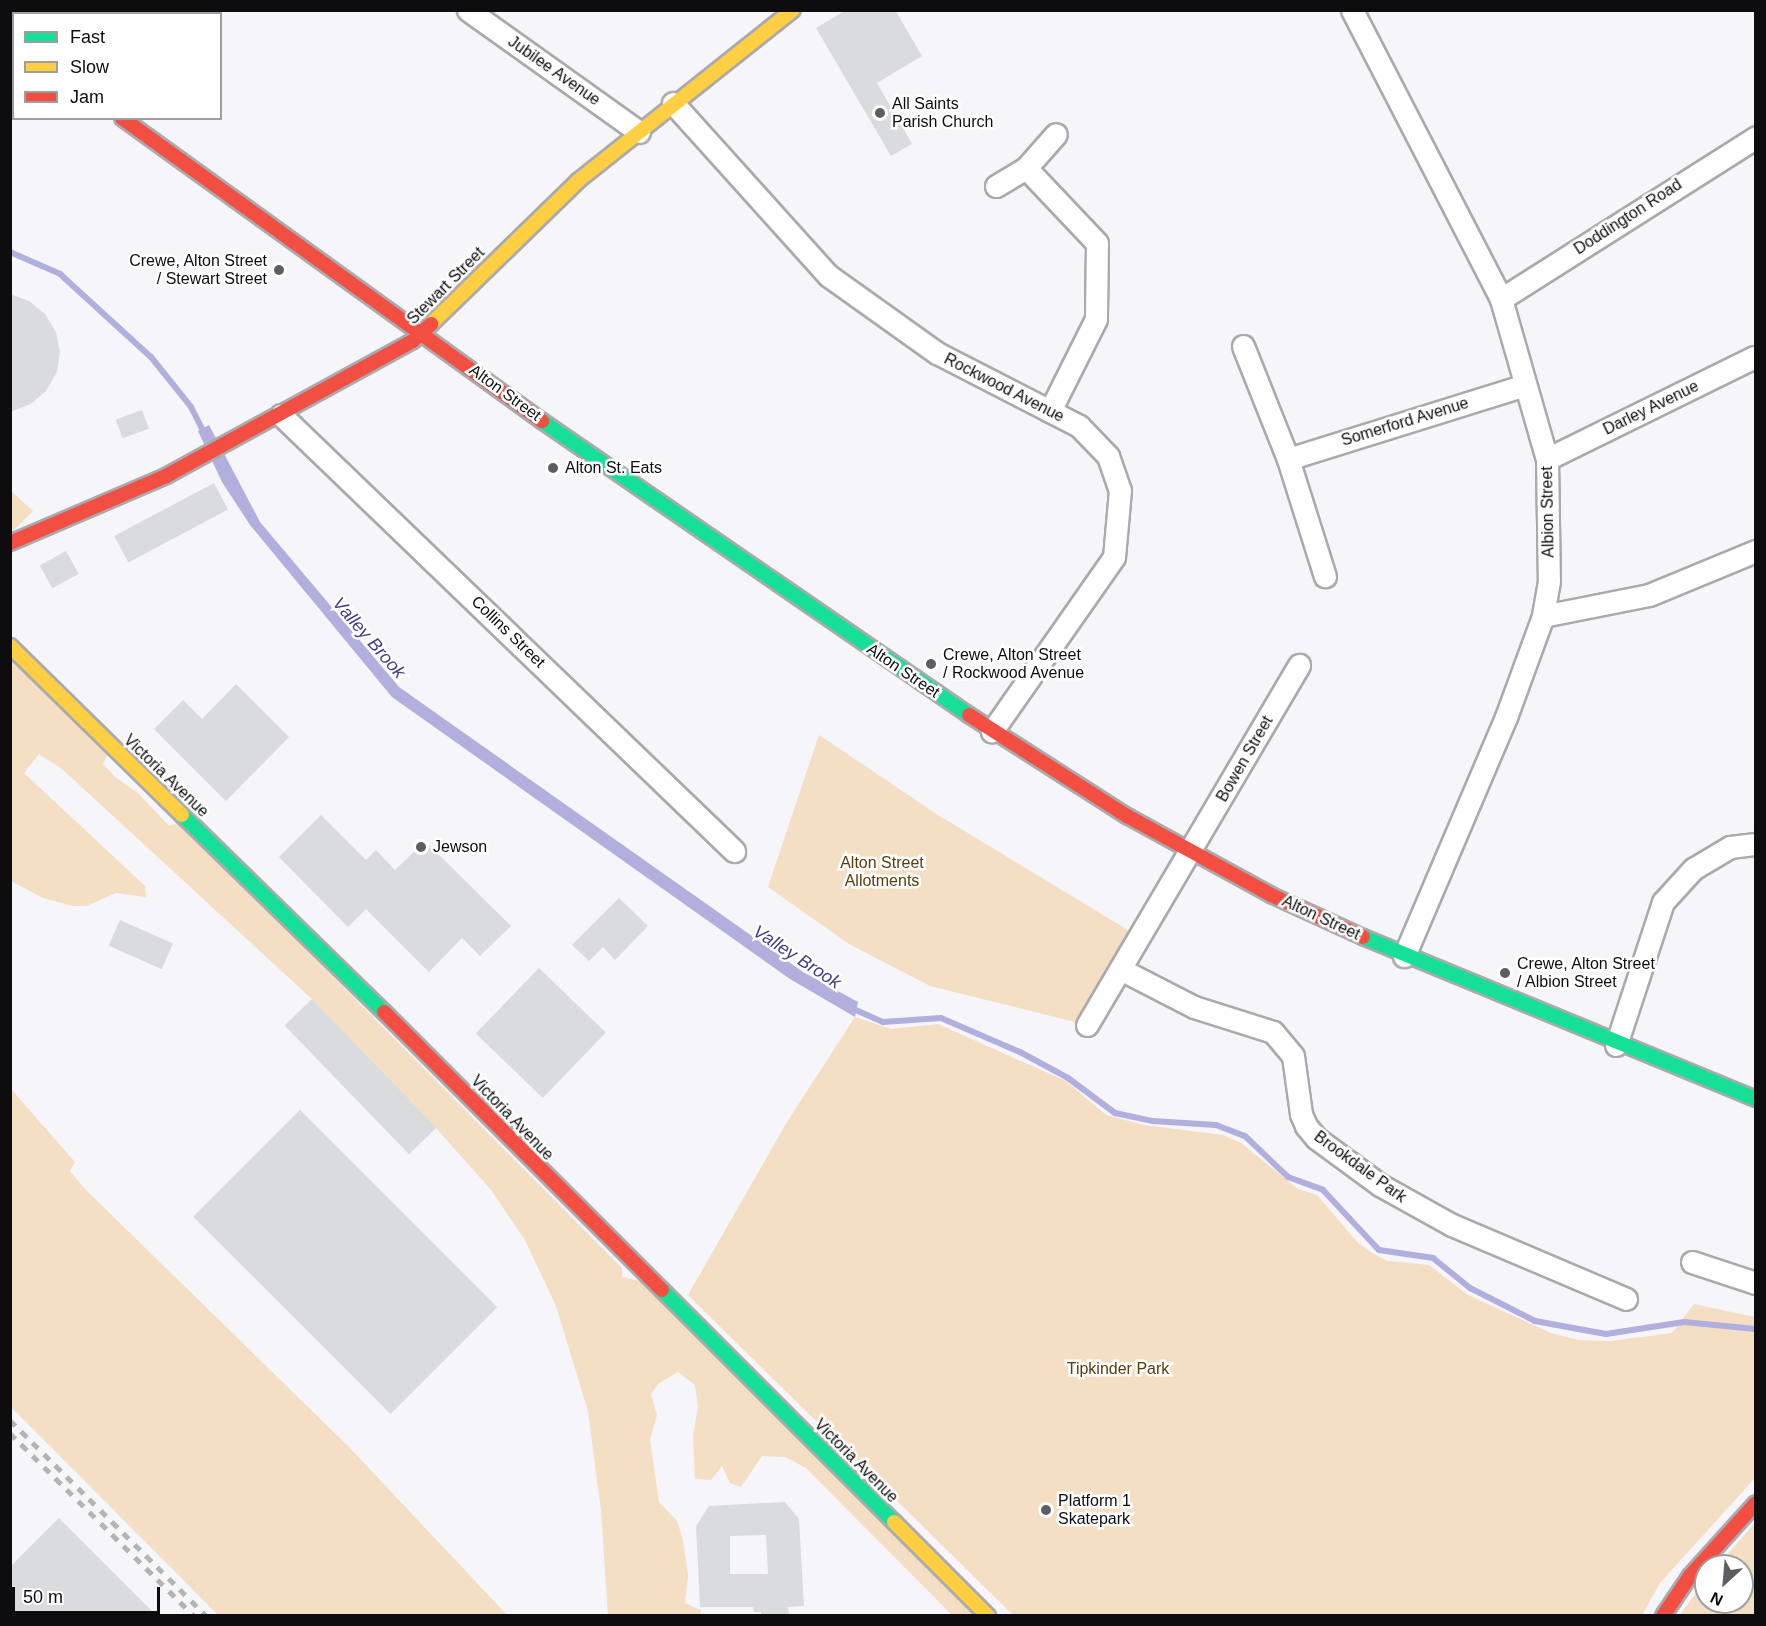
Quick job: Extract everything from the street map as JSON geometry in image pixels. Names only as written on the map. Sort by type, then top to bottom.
[{"type":"street","name":"Jubilee Avenue","points":[[468,10],[639,132]]},
{"type":"street","name":"Stewart Street","points":[[10,543],[226,446],[424,333],[457,296],[579,180],[673,103],[793,10]]},
{"type":"street","name":"Albion Street","points":[[1352,10],[1501,299],[1523,386],[1547,459],[1549,581],[1543,616],[1506,717],[1404,956]]},
{"type":"street","name":"Rockwood Avenue","points":[[673,103],[829,276],[937,353],[1050,411],[1090,435],[1114,470],[1120,490],[1114,556],[992,731]]},
{"type":"street","name":"Alton Street","points":[[125,120],[424,333],[631,485],[992,731],[1190,852],[1271,895],[1404,956],[1616,1045],[1755,1099]]},
{"type":"street","points":[[996,186],[1026,168],[1056,134]]},
{"type":"street","name":"Doddington Road","points":[[1501,299],[1755,137]]},
{"type":"street","points":[[1026,168],[1097,243],[1096,319],[1050,411]]},
{"type":"street","points":[[1243,346],[1288,459],[1324,576]]},
{"type":"street","name":"Darley Avenue","points":[[1547,459],[1754,357]]},
{"type":"street","name":"Somerford Avenue","points":[[1288,459],[1523,386]]},
{"type":"street","name":"Collins Street","points":[[281,415],[734,851]]},
{"type":"street","points":[[1543,616],[1649,595],[1755,551]]},
{"type":"street","name":"Victoria Avenue","points":[[10,646],[411,1039],[622,1254],[988,1616]]},
{"type":"street","name":"Bowen Street","points":[[1190,852],[1299,665]]},
{"type":"street","points":[[1616,1045],[1663,902],[1694,869],[1730,847],[1755,844]]},
{"type":"street","points":[[1087,1025],[1122,970],[1190,852]]},
{"type":"street","name":"Brookdale Park","points":[[1122,970],[1194,1007],[1273,1032],[1293,1056],[1300,1114],[1306,1126],[1316,1138],[1380,1185],[1452,1225],[1626,1299]]},
{"type":"street","points":[[1692,1262],[1755,1282]]},
{"type":"street","points":[[1663,1616],[1690,1576],[1755,1503]]},
{"type":"green space","points":[[10,490],[33,511],[11,533],[10,533]]},
{"type":"green space","points":[[10,658],[108,753],[103,764],[115,777],[139,794],[169,826],[179,822],[622,1268],[622,1277],[640,1281],[976,1615],[952,1615],[806,1468],[785,1457],[762,1456],[741,1487],[730,1483],[722,1466],[711,1480],[695,1479],[693,1436],[698,1406],[695,1385],[678,1372],[658,1384],[651,1394],[657,1415],[650,1440],[659,1502],[677,1521],[683,1540],[688,1575],[685,1603],[701,1610],[700,1615],[608,1615],[601,1511],[588,1411],[556,1306],[525,1240],[491,1190],[436,1128],[312,999],[62,769],[39,754],[24,773],[145,886],[146,897],[116,893],[86,906],[73,906],[43,898],[11,881]]},
{"type":"green space","name":"Alton Street Allotments","points":[[819,735],[938,815],[1141,938],[1087,1025],[930,986],[849,944],[768,887]]},
{"type":"green space","name":"Tipkinder Park","points":[[855,1017],[891,1029],[938,1024],[1066,1081],[1106,1115],[1144,1125],[1223,1135],[1241,1143],[1298,1189],[1317,1195],[1359,1244],[1374,1254],[1388,1261],[1429,1265],[1468,1295],[1551,1333],[1578,1340],[1611,1341],[1672,1333],[1694,1304],[1755,1317],[1755,1478],[1660,1583],[1642,1615],[1013,1615],[688,1295],[787,1122]]},
{"type":"green space","points":[[11,1089],[75,1162],[70,1171],[86,1190],[349,1447],[507,1615],[218,1615],[11,1407]]},
{"type":"green space","points":[[1755,1523],[1755,1615],[1679,1616],[1694,1595],[1694,1614],[1754,1614],[1754,1554],[1728,1554]]},
{"type":"water","points":[[209,425],[260,522],[399,687],[803,972],[858,1002],[855,1017],[790,979],[392,697],[250,525],[222,482],[198,431]]},
{"type":"building","name":"All Saints Parish Church","points":[[846,10],[895,10],[922,56],[877,83],[912,144],[891,156],[816,28]]},
{"type":"building","points":[[10,294],[29,301],[45,314],[56,332],[60,352],[57,372],[46,391],[31,404],[10,412]]},
{"type":"building","points":[[142,410],[149,429],[123,438],[116,420]]},
{"type":"building","points":[[214,483],[228,509],[128,563],[114,536]]},
{"type":"building","points":[[66,551],[79,574],[52,588],[40,566]]},
{"type":"building","points":[[236,684],[289,737],[226,801],[154,729],[183,700],[202,719]]},
{"type":"building","points":[[321,815],[366,860],[376,850],[395,870],[425,841],[511,926],[480,956],[462,938],[429,972],[366,909],[348,927],[279,857]]},
{"type":"building","points":[[619,898],[648,926],[615,960],[603,947],[589,961],[572,945]]},
{"type":"building","points":[[120,920],[173,944],[162,969],[109,946]]},
{"type":"building","points":[[539,968],[606,1033],[543,1098],[476,1033]]},
{"type":"building","points":[[312,999],[436,1128],[409,1154],[285,1025]]},
{"type":"building","points":[[300,1110],[497,1307],[391,1414],[193,1217]]},
{"type":"building","points":[[785,1502],[799,1519],[804,1606],[788,1607],[789,1616],[761,1616],[761,1612],[754,1612],[753,1607],[700,1607],[696,1526],[709,1506]],"holes":[[[766,1535],[768,1574],[730,1574],[730,1536]]]},
{"type":"building","points":[[59,1518],[157,1616],[10,1616],[10,1567]]},
{"type":"waterway","name":"Valley Brook","points":[[10,252],[60,274],[151,357],[191,407],[205,435]]},
{"type":"waterway","name":"Valley Brook","points":[[849,1007],[883,1022],[941,1018],[1020,1052],[1068,1078],[1115,1113],[1153,1121],[1216,1125],[1245,1136],[1288,1177],[1323,1190],[1379,1250],[1433,1258],[1470,1288],[1535,1321],[1606,1334],[1684,1322],[1756,1329]]},
{"type":"railway","points":[[10,1420],[207,1616]]},
{"type":"railway","points":[[10,1433],[194,1616]]},
{"type":"traffic: fast","points":[[542,421],[969,715]]},
{"type":"traffic: fast","points":[[182,815],[384,1012]]},
{"type":"traffic: fast","points":[[1363,937],[1756,1099]]},
{"type":"traffic: fast","points":[[662,1290],[894,1522]]},
{"type":"traffic: slow","points":[[431,324],[579,180],[793,10]]},
{"type":"traffic: slow","points":[[10,646],[182,815]]},
{"type":"traffic: slow","points":[[894,1522],[988,1616]]},
{"type":"traffic: jam","points":[[125,120],[542,421]]},
{"type":"traffic: jam","points":[[10,543],[166,476],[413,341],[431,324]]},
{"type":"traffic: jam","points":[[969,715],[1127,816],[1271,895],[1363,937]]},
{"type":"traffic: jam","points":[[384,1012],[662,1290]]},
{"type":"traffic: jam","points":[[1663,1616],[1690,1576],[1756,1503]]},
{"type":"place","name":"All Saints Parish Church","points":[[880,113]]},
{"type":"place","name":"Crewe, Alton Street / Stewart Street","points":[[279,270]]},
{"type":"place","name":"Alton St. Eats","points":[[553,468]]},
{"type":"place","name":"Crewe, Alton Street / Rockwood Avenue","points":[[931,664]]},
{"type":"place","name":"Jewson","points":[[421,847]]},
{"type":"place","name":"Crewe, Alton Street / Albion Street","points":[[1505,973]]},
{"type":"place","name":"Platform 1 Skatepark","points":[[1046,1510]]}]
